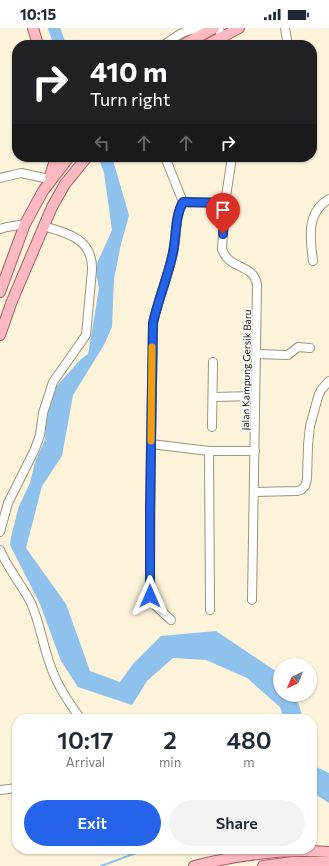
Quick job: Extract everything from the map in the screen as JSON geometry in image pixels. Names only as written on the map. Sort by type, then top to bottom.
[{"type":"main road","points":[[33,28],[37,40]]},
{"type":"main road","points":[[221,37],[239,28]]},
{"type":"main road","points":[[192,40],[211,29]]},
{"type":"main road","points":[[0,292],[26,224],[43,191],[54,162]]},
{"type":"main road","points":[[43,191],[65,162]]},
{"type":"main road","points":[[0,335],[12,301],[43,226],[76,162]]},
{"type":"main road","points":[[65,184],[83,162]]},
{"type":"main road","points":[[317,852],[329,852]]},
{"type":"main road","points":[[194,866],[247,855],[260,854]]},
{"type":"main road","points":[[263,866],[293,862],[329,862]]},
{"type":"street","points":[[284,28],[287,40]]},
{"type":"street","points":[[171,40],[181,33],[189,30],[211,29]]},
{"type":"street","points":[[167,162],[183,202],[178,213],[173,256],[157,303],[153,323],[150,596],[156,606],[171,620]]},
{"type":"street","name":"Jalan Kampung Gersik Baru","points":[[231,162],[225,203],[222,249],[224,256],[232,263],[247,270],[256,280],[252,600]]},
{"type":"street","points":[[0,178],[21,173],[48,179]]},
{"type":"street","points":[[313,261],[310,239],[312,221],[320,207],[329,199]]},
{"type":"street","points":[[183,202],[225,203]]},
{"type":"street","points":[[0,229],[26,224]]},
{"type":"street","points":[[0,532],[4,502],[35,449],[40,435],[43,414],[53,382],[86,335],[92,270],[90,254],[85,245],[77,238],[43,226]]},
{"type":"street","points":[[256,354],[288,355],[298,347],[310,348]]},
{"type":"street","points":[[212,427],[213,362]]},
{"type":"street","points":[[254,492],[297,491],[301,490],[305,486],[310,426],[321,390],[329,381]]},
{"type":"street","points":[[213,397],[255,396]]},
{"type":"street","points":[[151,444],[209,451],[255,451]]},
{"type":"street","points":[[209,451],[210,610]]},
{"type":"street","points":[[0,550],[11,572],[31,603],[50,666],[63,694],[77,714]]},
{"type":"street","points":[[0,790],[12,789]]},
{"type":"water","points":[[100,162],[113,162],[129,215],[114,279],[112,327],[104,345],[73,395],[62,456],[42,486],[26,548],[66,604],[90,671],[120,682],[133,664],[161,636],[216,631],[273,669],[273,701],[247,678],[206,660],[173,658],[147,681],[132,705],[78,687],[61,661],[40,604],[10,545],[19,506],[30,483],[35,462],[45,440],[46,409],[54,389],[81,359],[88,354],[99,288],[95,268],[112,230],[104,173]]},
{"type":"water","points":[[274,702],[298,702],[302,714],[282,714],[280,707]]},
{"type":"water","points":[[317,767],[329,773],[329,803],[317,795]]},
{"type":"waterway","points":[[54,28],[58,40]]},
{"type":"waterway","points":[[101,866],[133,854]]},
{"type":"slow traffic","points":[[151,441],[152,347]]},
{"type":"route","points":[[150,596],[151,370],[153,323],[157,303],[173,256],[180,206],[183,202],[225,203],[223,234]]}]
